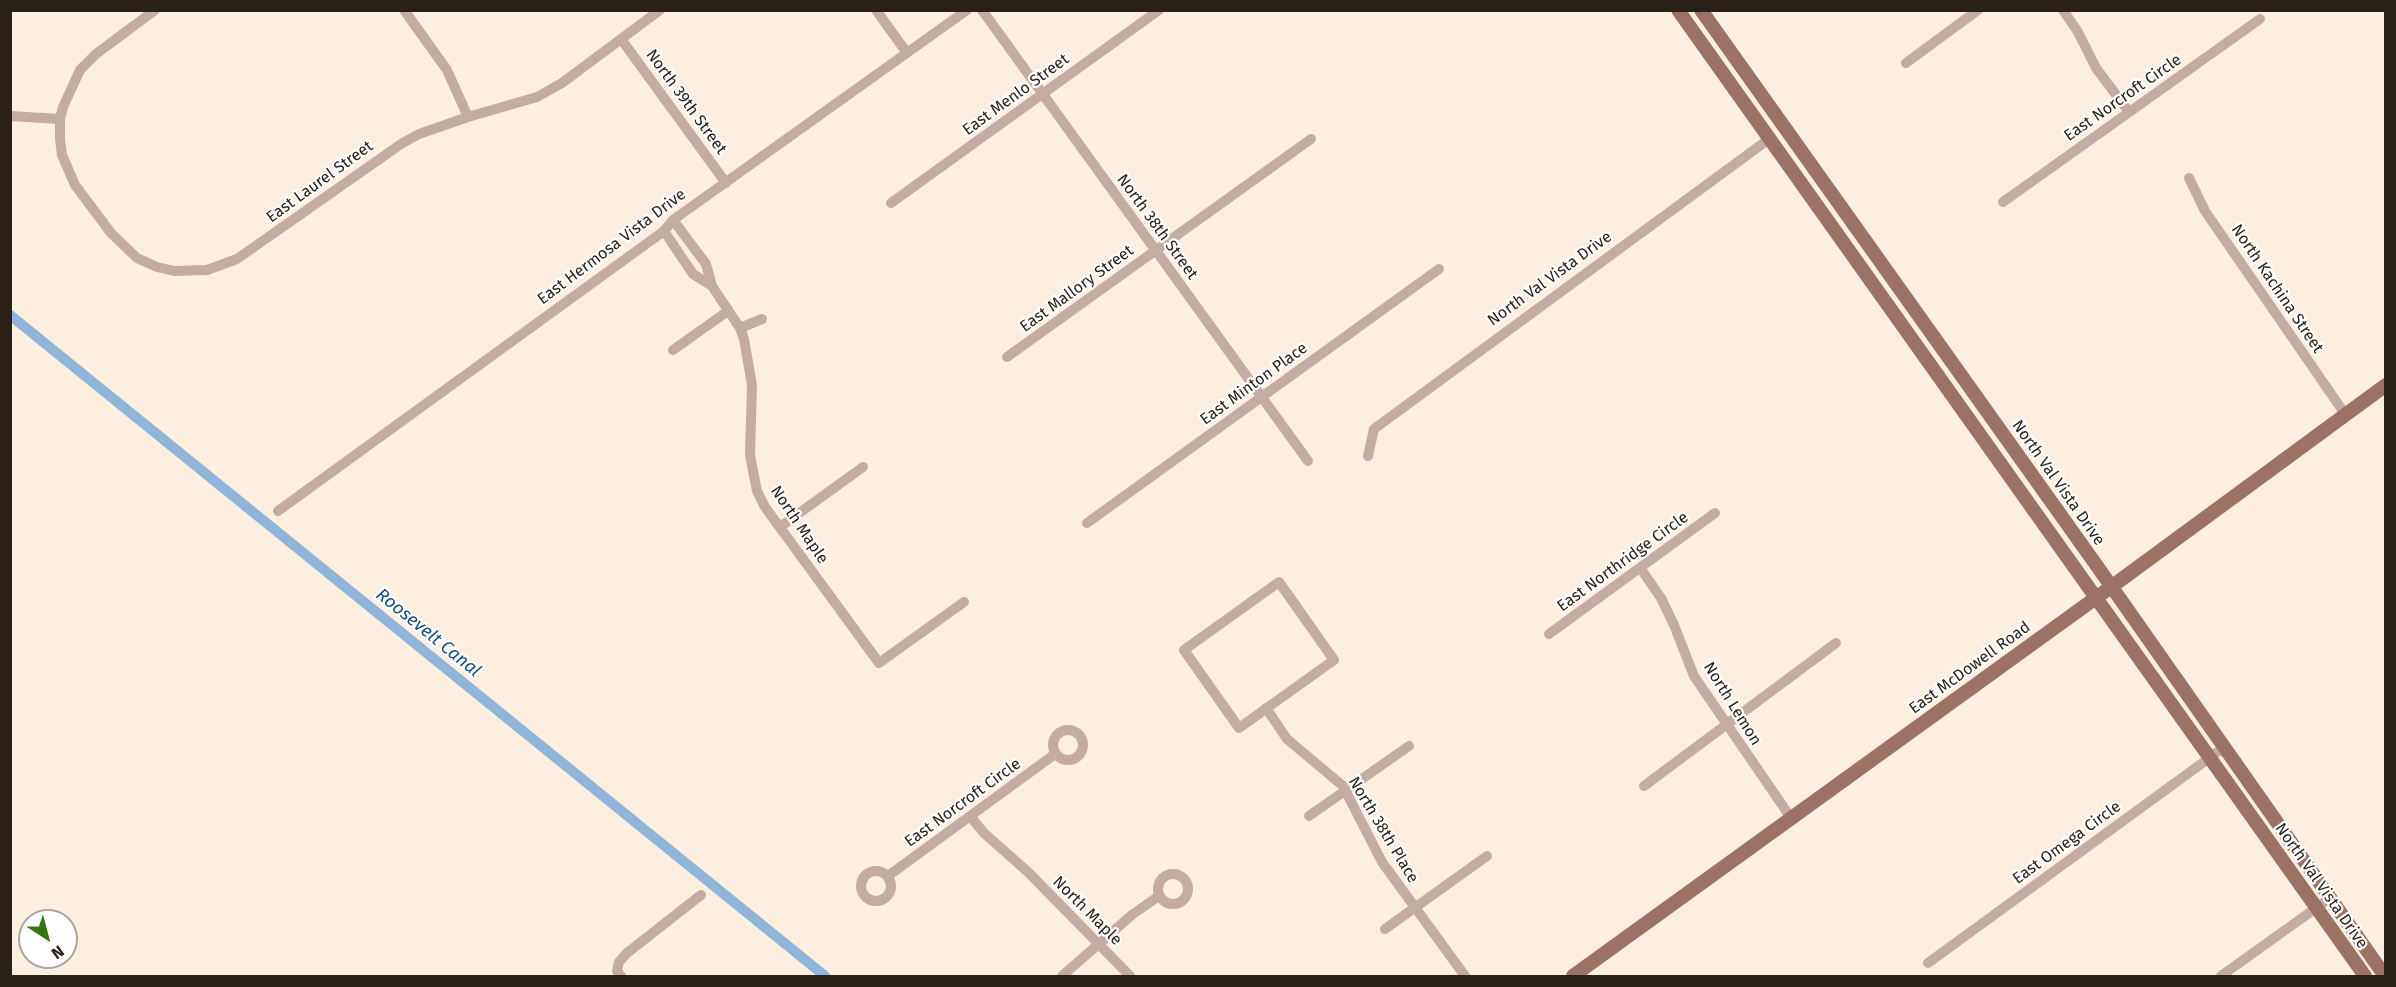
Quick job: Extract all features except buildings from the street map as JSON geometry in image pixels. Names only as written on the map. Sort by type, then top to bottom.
[{"type":"main road","name":"North Val Vista Drive","points":[[1701,10],[1983,405],[2385,976]]},
{"type":"main road","name":"North Val Vista Drive","points":[[1682,12],[1697,38],[1769,140],[2365,976]]},
{"type":"main road","points":[[1697,38],[1712,27]]},
{"type":"main road","points":[[1769,140],[1785,128]]},
{"type":"main road","points":[[1787,165],[1803,153]]},
{"type":"main road","points":[[1892,312],[1908,300]]},
{"type":"main road","name":"East McDowell Road","points":[[1573,976],[2385,385]]},
{"type":"main road","points":[[1967,417],[1983,405]]},
{"type":"street","points":[[10,116],[60,119],[70,88],[80,70],[96,54],[155,10]]},
{"type":"street","points":[[404,10],[447,70],[468,117]]},
{"type":"street","name":"East Laurel Street","points":[[60,119],[62,155],[75,185],[111,233],[137,258],[157,267],[174,271],[215,268],[237,259],[383,154],[419,134],[537,97],[562,83],[660,10]]},
{"type":"street","points":[[876,10],[907,53]]},
{"type":"street","name":"East Hermosa Vista Drive","points":[[278,511],[664,231],[673,220],[967,10]]},
{"type":"street","name":"North 38th Street","points":[[982,10],[1308,461]]},
{"type":"street","name":"East Menlo Street","points":[[891,203],[1159,10]]},
{"type":"street","points":[[1906,63],[1978,10]]},
{"type":"street","points":[[2063,10],[2078,32],[2096,68],[2129,112]]},
{"type":"street","name":"East Norcroft Circle","points":[[2003,202],[2260,19]]},
{"type":"street","name":"North 39th Street","points":[[621,39],[726,183]]},
{"type":"street","name":"East Mallory Street","points":[[1007,357],[1311,139]]},
{"type":"street","name":"North Val Vista Drive","points":[[1368,456],[1374,429],[1769,140]]},
{"type":"street","name":"North Kachina Street","points":[[2189,178],[2205,211],[2345,414]]},
{"type":"street","name":"North Maple","points":[[673,220],[706,264],[712,286],[740,328],[749,358],[752,385],[750,455],[757,491],[765,507],[879,663],[964,602]]},
{"type":"street","name":"North Maple","points":[[664,231],[693,274],[712,286]]},
{"type":"street","name":"East Minton Place","points":[[1087,523],[1439,269]]},
{"type":"street","points":[[673,350],[729,311]]},
{"type":"street","points":[[740,328],[762,319]]},
{"type":"street","points":[[780,527],[864,467]]},
{"type":"street","name":"East Northridge Circle","points":[[1549,634],[1715,513]]},
{"type":"street","name":"North Lemon","points":[[1641,569],[1661,598],[1694,676],[1791,818]]},
{"type":"street","points":[[1279,582],[1334,660],[1266,708],[1239,728],[1184,650],[1279,582]]},
{"type":"street","points":[[1644,786],[1836,643]]},
{"type":"street","name":"North 38th Place","points":[[1266,708],[1287,739],[1342,786],[1382,862],[1465,976]]},
{"type":"street","points":[[1310,816],[1408,746]]},
{"type":"street","name":"East Omega Circle","points":[[1928,963],[2223,748]]},
{"type":"street","name":"East Norcroft Circle","points":[[888,876],[1055,754]]},
{"type":"street","name":"North Maple","points":[[970,816],[984,833],[1029,873],[1130,976]]},
{"type":"street","points":[[1385,929],[1487,856]]},
{"type":"street","points":[[621,976],[617,971],[619,962],[627,953],[701,895]]},
{"type":"street","points":[[1062,976],[1132,914],[1159,896]]},
{"type":"street","points":[[2221,976],[2330,898]]},
{"type":"waterway","name":"Roosevelt Canal","points":[[10,315],[825,976]]}]
